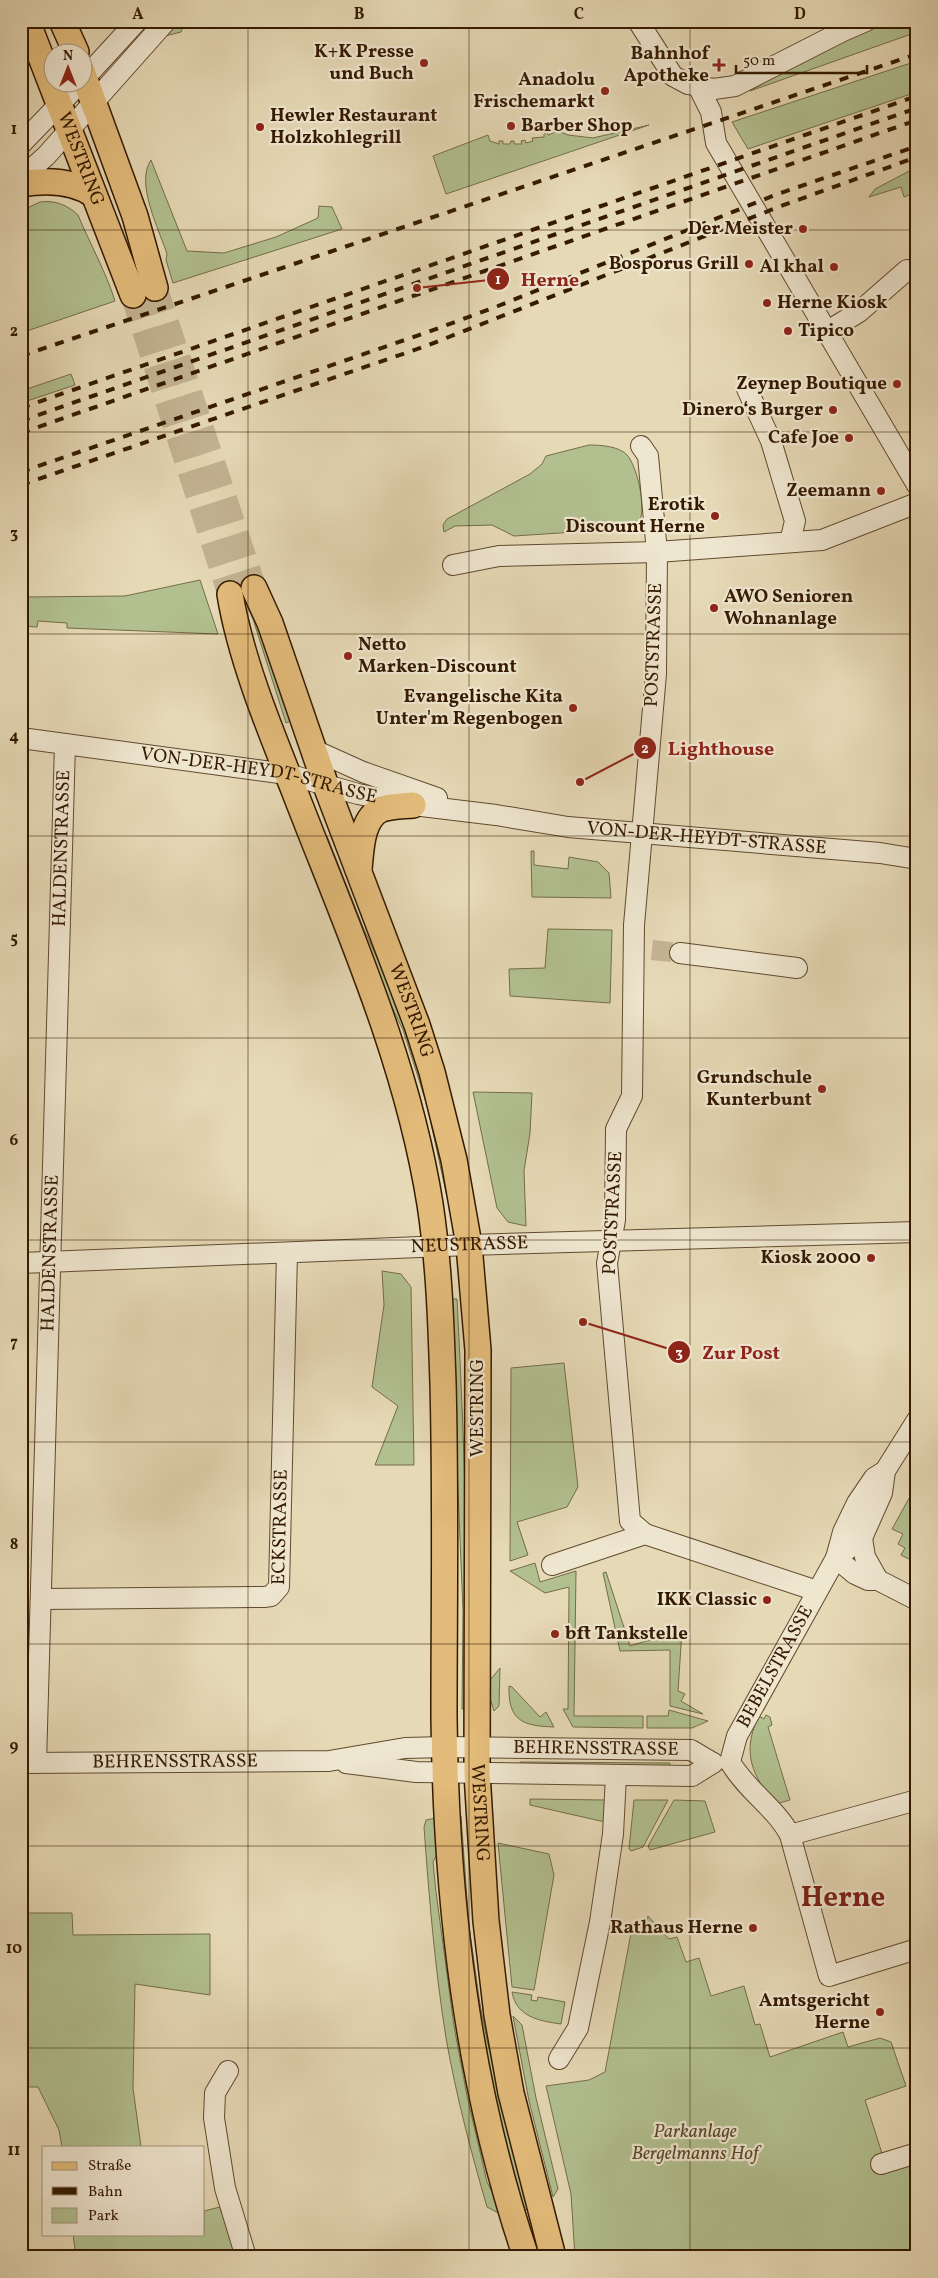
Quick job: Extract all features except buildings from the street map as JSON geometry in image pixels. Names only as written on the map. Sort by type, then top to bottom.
[{"type":"main road","name":"WESTRING","points":[[27,21],[94,195],[144,291],[135,216],[88,92]]},
{"type":"main road","points":[[62,21],[71,42]]},
{"type":"main road","points":[[21,184],[56,182],[74,186],[94,195]]},
{"type":"main road","name":"WESTRING","points":[[254,588],[270,623],[312,749],[398,972],[432,1072],[454,1160],[469,1245],[475,1301],[479,1384],[477,1773],[486,1921],[500,2034],[518,2121],[553,2257]]},
{"type":"main road","name":"WESTRING","points":[[230,594],[251,672],[288,774],[388,1033],[412,1116],[429,1195],[440,1290],[443,1405],[445,1773],[454,1923],[473,2052],[489,2128],[523,2256]]},
{"type":"main road","points":[[359,871],[365,831],[374,814],[381,809],[413,805]]},
{"type":"street","points":[[92,75],[137,21]]},
{"type":"street","points":[[92,78],[166,21]]},
{"type":"street","points":[[638,21],[667,70],[682,81],[714,89],[735,86],[866,21]]},
{"type":"street","points":[[698,86],[711,112],[716,143],[917,485]]},
{"type":"street","points":[[21,144],[59,103],[73,92]]},
{"type":"street","points":[[21,178],[39,163],[69,128],[82,92]]},
{"type":"street","points":[[828,331],[859,312],[906,270]]},
{"type":"street","points":[[747,389],[771,440],[795,521],[790,542]]},
{"type":"street","name":"POSTSTRASSE","points":[[641,446],[648,456],[657,552],[656,674],[640,834],[634,925],[643,949],[632,1096],[616,1129],[615,1220],[607,1263],[630,1522],[645,1534]]},
{"type":"street","points":[[453,565],[499,556],[657,552],[822,540],[917,503]]},
{"type":"street","name":"VON-DER-HEYDT-STRASSE","points":[[21,738],[288,774],[325,783],[358,794],[413,805],[496,815],[568,827],[880,854],[917,859]]},
{"type":"street","name":"HALDENSTRASSE","points":[[29,1763],[40,1598],[65,744]]},
{"type":"street","name":"VON-DER-HEYDT-STRASSE","points":[[312,749],[413,791],[496,815]]},
{"type":"street","points":[[680,952],[797,968]]},
{"type":"street","name":"NEUSTRASSE","points":[[21,1263],[436,1248],[469,1245],[917,1232]]},
{"type":"street","name":"ECKSTRASSE","points":[[40,1598],[264,1597],[276,1592],[278,1587],[281,1528],[287,1253]]},
{"type":"street","name":"BEBELSTRASSE","points":[[836,1558],[862,1538],[882,1493],[885,1471],[917,1420]]},
{"type":"street","name":"BEBELSTRASSE","points":[[722,1762],[836,1558],[843,1532],[857,1503],[874,1478],[885,1471]]},
{"type":"street","points":[[552,1565],[645,1534],[818,1591]]},
{"type":"street","points":[[862,1538],[865,1557],[878,1580]]},
{"type":"street","points":[[836,1558],[855,1574],[868,1580],[878,1580],[917,1600]]},
{"type":"street","name":"BEHRENSSTRASSE","points":[[29,1763],[329,1761],[405,1748],[691,1750],[722,1762],[784,1824],[790,1835]]},
{"type":"street","name":"BEHRENSSTRASSE","points":[[329,1761],[378,1769],[445,1773],[616,1776],[692,1776],[722,1762]]},
{"type":"street","points":[[559,2059],[578,2028],[600,1922],[613,1834],[616,1776]]},
{"type":"street","points":[[917,1800],[790,1835],[829,1976],[917,1949]]},
{"type":"street","points":[[228,2071],[215,2093],[214,2118],[226,2195],[246,2257]]},
{"type":"street","points":[[881,2164],[917,2153]]},
{"type":"green space","points":[[176,21],[185,21],[181,32],[165,36],[164,34]]},
{"type":"green space","points":[[893,21],[917,21],[917,32],[750,91],[838,44]]},
{"type":"green space","points":[[917,61],[917,92],[748,149],[732,122]]},
{"type":"green space","points":[[649,125],[446,194],[433,156],[488,135],[490,141],[499,144],[499,141],[503,141],[503,144],[510,144],[511,141],[514,141],[514,144],[522,144],[521,141],[525,140],[526,143],[533,141],[532,138],[544,137],[544,134],[547,132],[548,135],[556,132],[556,130],[568,135],[593,138]]},
{"type":"green space","points":[[151,160],[187,251],[224,253],[276,237],[318,218],[319,206],[332,207],[342,229],[173,283],[166,260],[167,254],[147,193],[147,170]]},
{"type":"green space","points":[[917,167],[917,192],[904,197],[901,187],[869,197],[875,189]]},
{"type":"green space","points":[[40,202],[61,204],[70,208],[78,215],[103,269],[115,301],[21,333],[21,211]]},
{"type":"green space","points":[[71,374],[75,385],[21,403],[21,391]]},
{"type":"green space","points":[[589,445],[614,448],[624,452],[631,461],[638,480],[642,503],[640,522],[636,528],[514,536],[492,525],[455,526],[444,532],[443,525],[447,519],[530,474],[542,464],[546,456]]},
{"type":"green space","points":[[200,580],[218,634],[67,628],[67,623],[38,621],[37,627],[21,626],[21,595],[25,597],[125,596]]},
{"type":"green space","points":[[245,591],[293,720],[286,723],[253,619],[241,592]]},
{"type":"green space","points":[[327,836],[363,927],[409,1028],[452,1196],[447,1197],[427,1105],[403,1030],[379,980],[322,837]]},
{"type":"green space","points":[[531,851],[534,851],[534,865],[568,869],[569,857],[598,862],[609,873],[611,898],[532,897]]},
{"type":"green space","points":[[548,929],[612,930],[610,1003],[510,996],[509,969],[545,968]]},
{"type":"green space","points":[[473,1092],[532,1093],[530,1133],[524,1171],[526,1226],[508,1222],[497,1208]]},
{"type":"green space","points":[[382,1271],[401,1274],[411,1287],[414,1465],[375,1465],[398,1406],[372,1387],[384,1305]]},
{"type":"green space","points":[[450,1299],[457,1299],[462,1401],[467,1555],[467,1709],[462,1709],[463,1611]]},
{"type":"green space","points":[[564,1363],[578,1487],[567,1507],[517,1522],[528,1555],[510,1561],[511,1368]]},
{"type":"green space","points":[[917,1484],[917,1563],[901,1555],[905,1548],[898,1544],[903,1534],[892,1529]]},
{"type":"green space","points":[[535,1563],[540,1582],[576,1571],[574,1716],[643,1716],[643,1728],[573,1727],[563,1709],[568,1709],[569,1587],[545,1593],[510,1571]]},
{"type":"green space","points":[[606,1572],[630,1646],[682,1630],[678,1691],[685,1694],[681,1701],[703,1714],[670,1706],[670,1650],[620,1651],[603,1573]]},
{"type":"green space","points":[[500,1668],[499,1706],[494,1711],[486,1685]]},
{"type":"green space","points":[[509,1686],[540,1717],[546,1712],[554,1727],[534,1725],[519,1719],[511,1707]]},
{"type":"green space","points":[[669,1710],[708,1721],[692,1728],[647,1728],[647,1716],[668,1716]]},
{"type":"green space","points":[[766,1715],[770,1717],[772,1725],[768,1727],[790,1800],[776,1804],[755,1774],[750,1752],[754,1729],[759,1716],[764,1719]]},
{"type":"green space","points":[[520,1762],[670,1763],[669,1768],[520,1766]]},
{"type":"green space","points":[[530,1799],[605,1800],[605,1822],[530,1805]]},
{"type":"green space","points":[[634,1800],[668,1800],[643,1847],[631,1851],[629,1849]]},
{"type":"green space","points":[[674,1800],[705,1801],[715,1832],[650,1850],[648,1846]]},
{"type":"green space","points":[[456,1816],[461,1816],[469,1926],[480,2004],[487,2040],[531,2208],[522,2211],[480,2033]]},
{"type":"green space","points":[[436,1818],[438,1852],[433,1862],[454,2026],[467,2096],[487,2182],[504,2216],[487,2207],[464,2123],[446,2038],[433,1933],[424,1827],[426,1820]]},
{"type":"green space","points":[[498,1843],[549,1854],[554,1875],[534,1990],[512,1987]]},
{"type":"green space","points":[[21,1913],[72,1913],[73,1935],[210,1934],[210,1995],[135,1984],[133,2088],[141,2146],[62,2146],[59,2130],[38,2087],[21,2087]]},
{"type":"green space","name":"Parkanlage Bergelmanns Hof","points":[[648,1916],[669,1939],[677,1937],[686,1962],[699,1958],[711,1996],[744,1986],[755,2025],[760,2024],[770,2057],[843,2032],[848,2047],[880,2038],[891,2042],[906,2086],[865,2100],[887,2169],[917,2161],[917,2257],[575,2257],[571,2194],[546,2086],[589,2080],[605,2072],[631,1933],[644,1935]]},
{"type":"green space","points":[[512,1992],[532,1995],[531,2000],[537,2001],[538,1997],[565,2002],[561,2024],[530,2016],[518,2007]]},
{"type":"green space","points":[[513,2016],[522,2025],[536,2098],[558,2189],[553,2197],[529,2101]]},
{"type":"green space","points":[[220,2207],[237,2257],[76,2257],[73,2236],[205,2236],[205,2211]]},
{"type":"tunnel","points":[[155,288],[254,588]]},
{"type":"tunnel","points":[[133,295],[230,594]]},
{"type":"tunnel","points":[[652,950],[680,953]]},
{"type":"railway","points":[[21,356],[917,54]]},
{"type":"railway","points":[[21,408],[917,96]]},
{"type":"railway","points":[[21,421],[917,108]]},
{"type":"railway","points":[[21,433],[917,120]]},
{"type":"railway","points":[[21,472],[428,332],[498,306],[775,195],[917,146]]},
{"type":"railway","points":[[21,485],[426,346],[781,206],[917,157]]},
{"type":"place","name":"K+K Presse und Buch","points":[[424,63]]},
{"type":"place","name":"Bahnhof Apotheke","points":[[719,65]]},
{"type":"place","name":"Anadolu Frischemarkt","points":[[605,91]]},
{"type":"place","name":"Barber Shop","points":[[511,126]]},
{"type":"place","name":"Hewler Restaurant Holzkohlegrill","points":[[260,127]]},
{"type":"place","name":"Der Meister","points":[[803,229]]},
{"type":"place","name":"Bosporus Grill","points":[[749,264]]},
{"type":"place","name":"Al khal","points":[[834,267]]},
{"type":"place","name":"Herne","points":[[417,288]]},
{"type":"place","name":"Herne Kiosk","points":[[767,303]]},
{"type":"place","name":"Tipico","points":[[788,331]]},
{"type":"place","name":"Zeynep Boutique","points":[[897,384]]},
{"type":"place","name":"Dinero‘s Burger","points":[[833,410]]},
{"type":"place","name":"Cafe Joe","points":[[849,438]]},
{"type":"place","name":"Zeemann","points":[[881,491]]},
{"type":"place","name":"Erotik Discount Herne","points":[[715,516]]},
{"type":"place","name":"AWO Senioren Wohnanlage","points":[[714,608]]},
{"type":"place","name":"Netto Marken-Discount","points":[[348,656]]},
{"type":"place","name":"Evangelische Kita Unter'm Regenbogen","points":[[573,708]]},
{"type":"place","name":"Lighthouse","points":[[580,782]]},
{"type":"place","name":"Grundschule Kunterbunt","points":[[822,1089]]},
{"type":"place","name":"Kiosk 2000","points":[[871,1258]]},
{"type":"place","name":"Zur Post","points":[[583,1322]]},
{"type":"place","name":"IKK Classic","points":[[767,1600]]},
{"type":"place","name":"bft Tankstelle","points":[[555,1634]]},
{"type":"place","name":"Rathaus Herne","points":[[753,1928]]},
{"type":"place","name":"Amtsgericht Herne","points":[[880,2012]]},
{"type":"district","name":"Herne","points":[[843,1898]]}]
